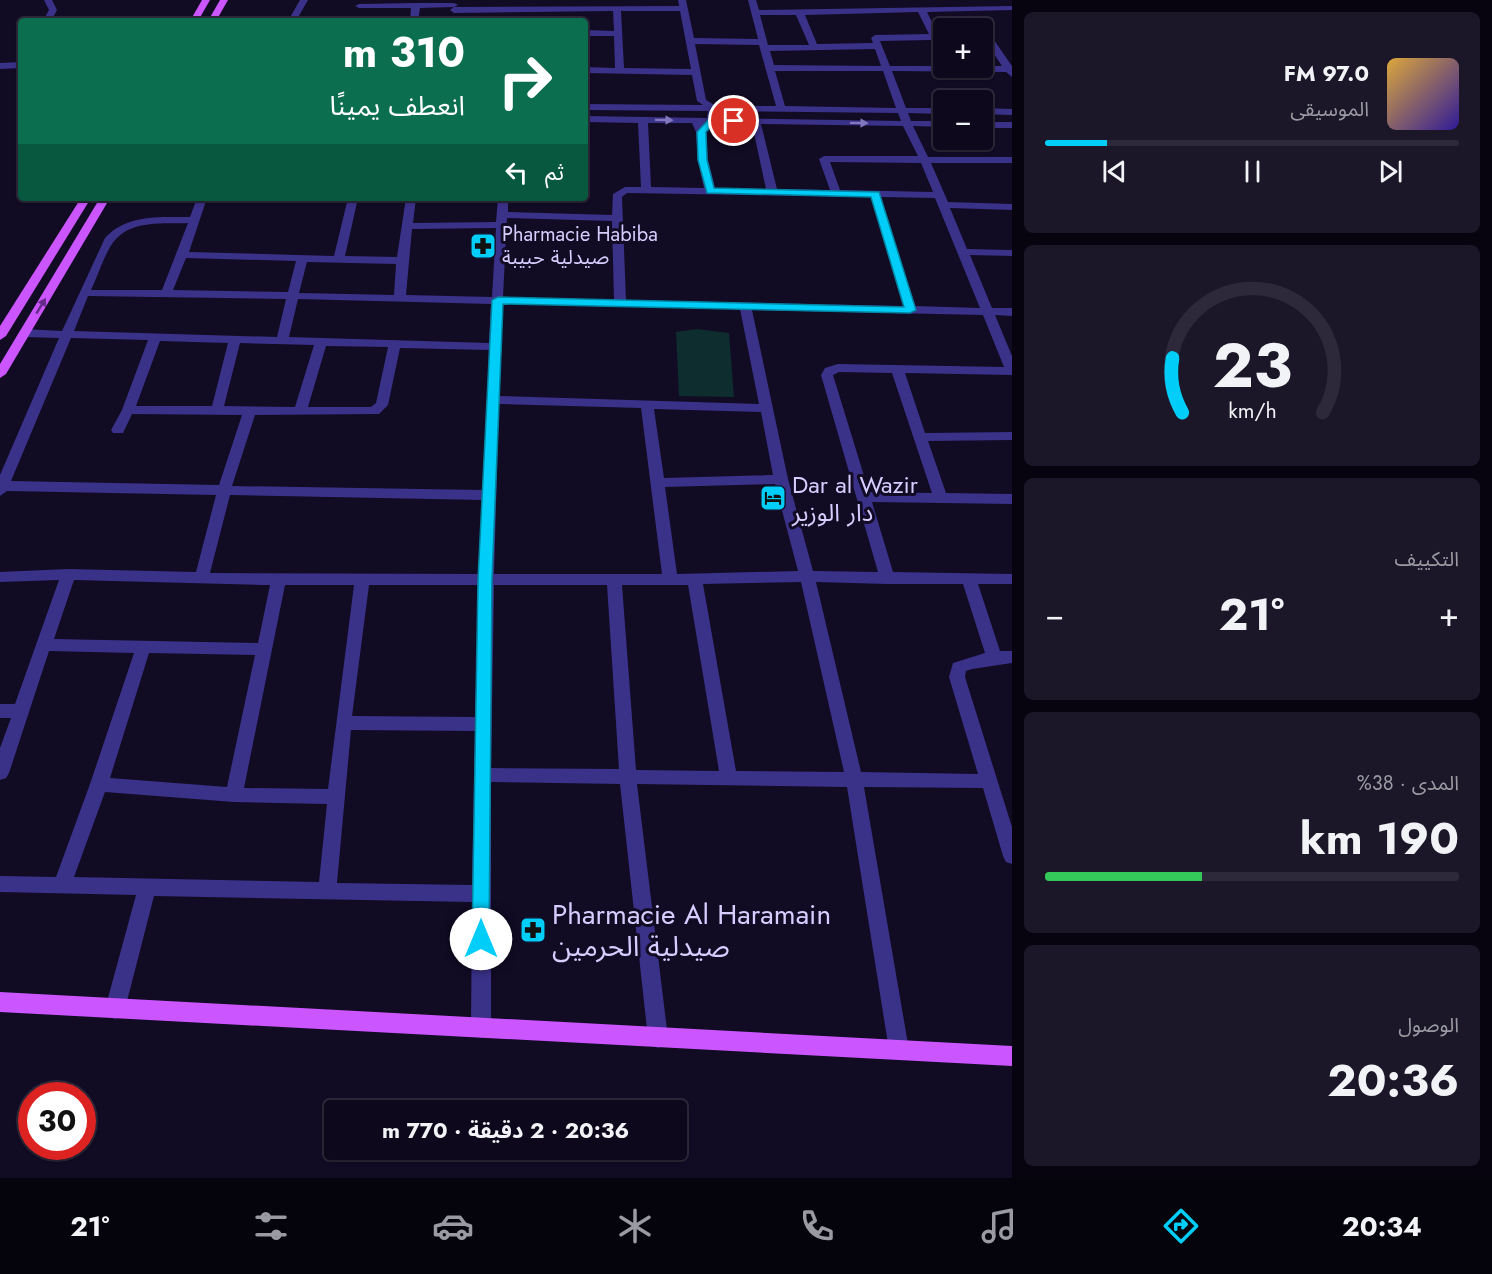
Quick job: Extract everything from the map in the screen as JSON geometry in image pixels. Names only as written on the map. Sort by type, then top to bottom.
[{"type":"main road","points":[[196,18],[206,0]]},
{"type":"main road","points":[[214,18],[224,0]]},
{"type":"main road","points":[[0,336],[84,201]]},
{"type":"main road","points":[[0,374],[103,201]]},
{"type":"main road","points":[[0,1002],[1012,1056]]},
{"type":"street","points":[[48,0],[52,10],[48,18]]},
{"type":"street","points":[[294,18],[304,0]]},
{"type":"street","points":[[752,0],[772,68],[781,109]]},
{"type":"street","points":[[858,0],[865,10]]},
{"type":"street","points":[[965,0],[976,18]]},
{"type":"street","points":[[359,7],[454,5],[502,10],[564,5],[617,9],[683,4],[702,101],[712,108]]},
{"type":"street","points":[[414,18],[416,5]]},
{"type":"street","points":[[757,12],[1012,8]]},
{"type":"street","points":[[617,9],[620,71]]},
{"type":"street","points":[[921,9],[933,36]]},
{"type":"street","points":[[502,10],[502,18]]},
{"type":"street","points":[[799,11],[814,47]]},
{"type":"street","points":[[588,33],[618,34]]},
{"type":"street","points":[[888,579],[866,497],[827,375],[829,371],[838,368],[897,368],[1012,371],[925,160],[907,124],[876,38],[933,38]]},
{"type":"street","points":[[692,41],[814,47],[878,46]]},
{"type":"street","points":[[993,46],[1011,70]]},
{"type":"street","points":[[996,51],[1012,51]]},
{"type":"street","points":[[0,66],[18,65]]},
{"type":"street","points":[[772,68],[933,68]]},
{"type":"street","points":[[993,69],[1011,70]]},
{"type":"street","points":[[588,70],[698,72]]},
{"type":"street","points":[[692,108],[702,101]]},
{"type":"street","points":[[588,107],[933,111]]},
{"type":"street","points":[[692,108],[693,121],[701,132],[703,160],[710,191]]},
{"type":"street","points":[[701,132],[712,121],[712,108]]},
{"type":"street","points":[[993,111],[1012,112]]},
{"type":"street","points":[[588,119],[933,124]]},
{"type":"street","points":[[643,120],[646,189]]},
{"type":"street","points":[[756,122],[772,191]]},
{"type":"street","points":[[993,125],[1012,125]]},
{"type":"street","points":[[836,193],[824,159],[1012,160]]},
{"type":"street","points":[[620,302],[618,193],[626,190],[875,194],[1012,207]]},
{"type":"street","points":[[875,194],[910,310]]},
{"type":"street","points":[[166,292],[201,201]]},
{"type":"street","points":[[339,259],[352,201]]},
{"type":"street","points":[[400,298],[402,261],[411,201]]},
{"type":"street","points":[[481,1028],[485,579],[503,201]]},
{"type":"street","points":[[408,226],[502,220],[618,218]]},
{"type":"street","points":[[194,220],[134,223],[117,231],[110,238],[84,293],[1,488],[489,495]]},
{"type":"street","points":[[962,252],[1012,253]]},
{"type":"street","points":[[182,255],[402,261]]},
{"type":"street","points":[[282,340],[302,258]]},
{"type":"street","points":[[84,293],[166,292],[1012,312]]},
{"type":"street","points":[[745,306],[781,479],[807,576],[854,778],[899,1050]]},
{"type":"street","points":[[24,333],[496,347]]},
{"type":"street","points":[[118,430],[128,410],[155,337]]},
{"type":"street","points":[[217,410],[236,339]]},
{"type":"street","points":[[300,411],[321,342]]},
{"type":"street","points":[[128,410],[368,412],[382,405],[395,344]]},
{"type":"street","points":[[897,368],[941,498]]},
{"type":"street","points":[[493,400],[766,408]]},
{"type":"street","points":[[647,404],[670,579]]},
{"type":"street","points":[[202,577],[224,490],[250,410]]},
{"type":"street","points":[[921,436],[1012,436]]},
{"type":"street","points":[[658,483],[781,479]]},
{"type":"street","points":[[866,497],[1012,499]]},
{"type":"street","points":[[0,773],[68,574]]},
{"type":"street","points":[[0,577],[68,574],[362,580],[695,579],[807,576],[888,579],[1012,579]]},
{"type":"street","points":[[234,795],[279,579]]},
{"type":"street","points":[[614,579],[628,777],[658,1038]]},
{"type":"street","points":[[695,579],[728,776]]},
{"type":"street","points":[[969,579],[1003,657],[959,668],[957,677],[987,781],[1012,856]]},
{"type":"street","points":[[327,891],[343,723],[362,580]]},
{"type":"street","points":[[44,645],[266,649]]},
{"type":"street","points":[[62,886],[99,784],[143,648]]},
{"type":"street","points":[[0,711],[22,711]]},
{"type":"street","points":[[343,723],[483,724]]},
{"type":"street","points":[[483,775],[728,776],[987,781]]},
{"type":"street","points":[[99,784],[234,795],[336,797]]},
{"type":"street","points":[[0,884],[481,894]]},
{"type":"street","points":[[115,1009],[147,888]]},
{"type":"green space","points":[[697,329],[729,333],[734,397],[679,396],[676,332]]},
{"type":"place","name":"Pharmacie Habiba صيدلية حبيبة","points":[[483,246]]},
{"type":"place","name":"Dar al Wazir دار الوزير","points":[[773,498]]},
{"type":"place","name":"Pharmacie Al Haramain صيدلية الحرمين","points":[[533,930]]},
{"type":"route","points":[[481,939],[485,579],[498,300],[910,310],[875,194],[710,191],[703,160],[701,132],[712,121],[734,121]]}]
